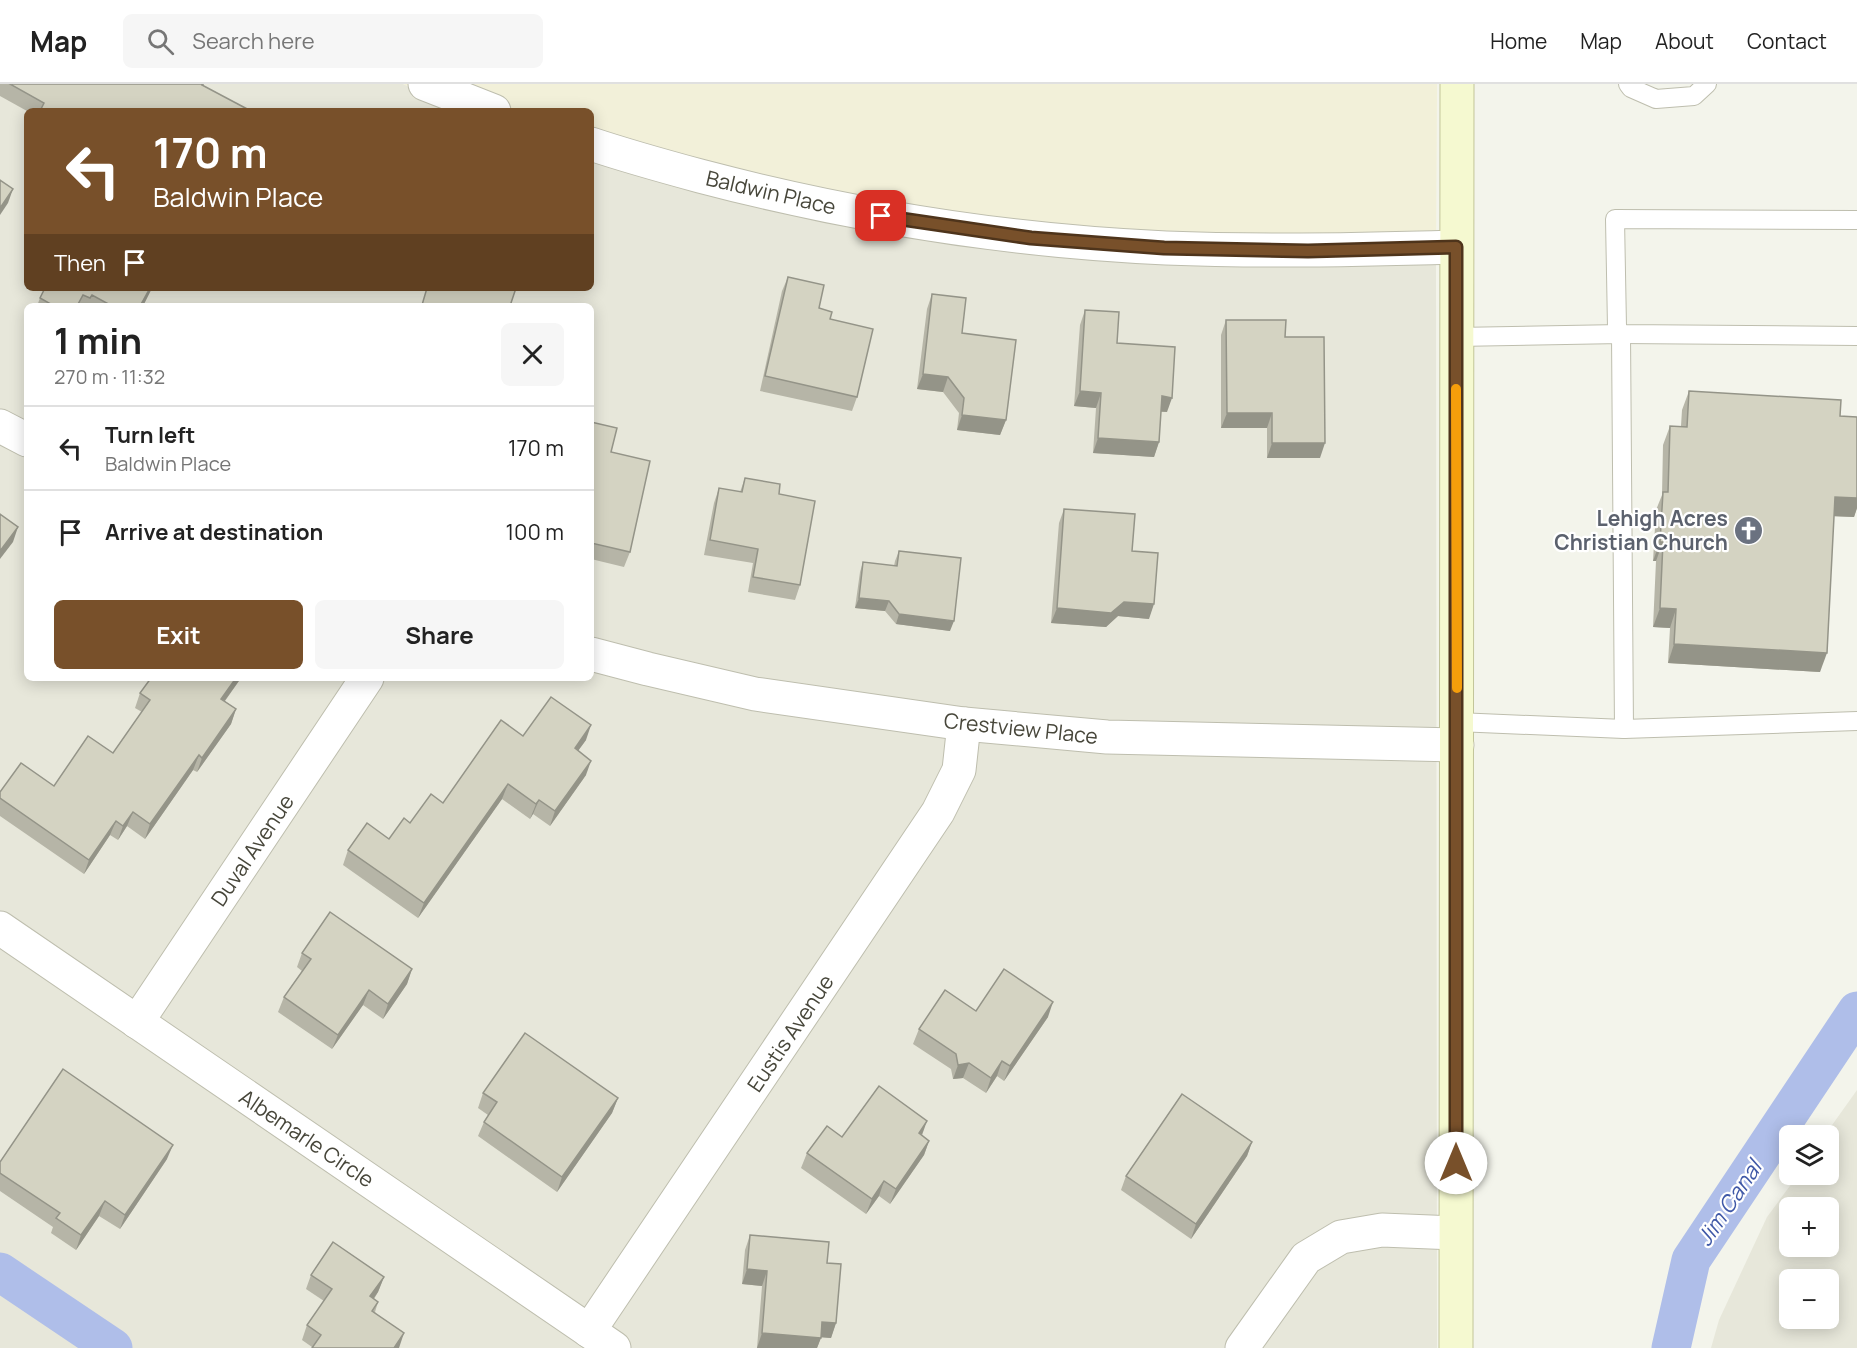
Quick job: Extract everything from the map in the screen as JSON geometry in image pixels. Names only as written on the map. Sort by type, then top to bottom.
[{"type":"street","points":[[425,84],[486,108]]},
{"type":"street","points":[[1456,1348],[1457,84]]},
{"type":"street","name":"Baldwin Place","points":[[594,145],[765,193],[904,221],[1031,238],[1164,248],[1284,251],[1456,247]]},
{"type":"street","points":[[0,426],[24,438]]},
{"type":"street","name":"Crestview Place","points":[[594,655],[755,693],[964,724],[1107,737],[1457,733]]},
{"type":"street","name":"Duval Avenue","points":[[137,1022],[365,681]]},
{"type":"street","name":"Eustis Avenue","points":[[602,1340],[938,812],[958,770],[964,724]]},
{"type":"street","name":"Albemarle Circle","points":[[0,928],[602,1340]]},
{"type":"street","points":[[1242,1348],[1305,1258],[1341,1237],[1382,1230],[1455,1233]]},
{"type":"lane","points":[[1628,84],[1630,88],[1656,99],[1694,96],[1707,84]]},
{"type":"lane","points":[[1624,729],[1621,334],[1617,327],[1615,219],[1857,220]]},
{"type":"lane","points":[[1456,337],[1621,334],[1857,336]]},
{"type":"lane","points":[[1457,733],[1857,721]]},
{"type":"shaded area","points":[[0,84],[403,84],[457,108],[24,108],[24,291],[594,291],[594,155],[1436,261],[1437,1348],[0,1348]]},
{"type":"shaded area","points":[[403,84],[1437,84],[1436,261],[1128,253],[594,156],[594,108],[457,108]]},
{"type":"shaded area","points":[[1857,1090],[1857,1348],[1711,1348],[1719,1320],[1767,1217],[1779,1201],[1779,1257],[1839,1257],[1839,1197],[1782,1197],[1791,1185],[1839,1185],[1839,1125],[1832,1125]]},
{"type":"building","points":[[10,84],[203,84],[245,108],[42,108],[44,103]]},
{"type":"building","points":[[0,180],[13,189],[0,208]]},
{"type":"building","points":[[788,277],[824,285],[819,308],[832,312],[830,319],[873,329],[857,397],[765,376]]},
{"type":"building","points":[[44,291],[148,291],[142,303],[107,303],[92,295],[90,298],[83,295],[79,303],[49,303],[40,298]]},
{"type":"building","points":[[426,291],[515,291],[511,303],[423,303]]},
{"type":"building","points":[[932,294],[966,298],[962,333],[1016,340],[1006,420],[962,415],[964,398],[948,377],[923,374]]},
{"type":"building","points":[[1085,310],[1119,312],[1117,343],[1175,347],[1172,398],[1162,396],[1159,442],[1098,438],[1101,393],[1080,391]]},
{"type":"building","points":[[1226,320],[1286,320],[1285,337],[1324,337],[1325,443],[1272,443],[1272,413],[1227,413]]},
{"type":"building","points":[[1689,391],[1841,400],[1840,416],[1857,417],[1857,498],[1835,497],[1827,653],[1674,644],[1676,609],[1660,608],[1663,542],[1660,542],[1663,492],[1668,492],[1670,426],[1687,427]]},
{"type":"building","points":[[594,423],[617,428],[611,452],[650,461],[630,552],[594,544]]},
{"type":"building","points":[[745,478],[780,484],[779,494],[815,501],[800,585],[753,577],[758,549],[710,540],[719,488],[742,492]]},
{"type":"building","points":[[1064,509],[1135,514],[1132,551],[1158,553],[1154,604],[1124,602],[1111,613],[1057,608]]},
{"type":"building","points":[[0,514],[18,527],[0,551]]},
{"type":"building","points":[[899,551],[961,558],[954,621],[899,614],[889,601],[859,598],[863,562],[897,566]]},
{"type":"building","points":[[149,681],[234,681],[221,699],[236,709],[202,758],[199,755],[150,824],[133,812],[123,826],[116,821],[89,860],[0,798],[0,792],[21,763],[54,786],[88,736],[113,753],[150,700],[140,693]]},
{"type":"building","points":[[551,697],[591,725],[575,748],[591,761],[555,811],[539,800],[536,804],[508,784],[424,903],[348,850],[367,823],[389,839],[404,818],[410,823],[431,794],[443,803],[501,720],[523,736]]},
{"type":"building","points":[[330,912],[412,969],[388,1004],[369,990],[338,1035],[284,997],[311,959],[302,953]]},
{"type":"building","points":[[1004,969],[1053,1002],[1010,1066],[1002,1061],[991,1078],[969,1063],[958,1065],[956,1054],[919,1029],[945,990],[976,1011]]},
{"type":"building","points":[[525,1033],[618,1098],[562,1177],[484,1122],[497,1102],[483,1093]]},
{"type":"building","points":[[63,1069],[173,1145],[125,1215],[105,1201],[81,1235],[56,1218],[60,1213],[0,1173],[0,1162]]},
{"type":"building","points":[[879,1086],[927,1121],[919,1133],[929,1141],[896,1189],[884,1181],[872,1199],[807,1153],[827,1126],[842,1137]]},
{"type":"building","points":[[1182,1094],[1252,1142],[1196,1224],[1126,1176]]},
{"type":"building","points":[[750,1235],[829,1242],[827,1263],[841,1264],[836,1323],[822,1322],[821,1338],[762,1333],[767,1271],[747,1269]]},
{"type":"building","points":[[333,1242],[384,1277],[370,1296],[378,1302],[372,1311],[404,1333],[394,1348],[312,1348],[321,1335],[307,1325],[332,1289],[311,1275]]},
{"type":"waterway","name":"Jim Canal","points":[[1671,1348],[1691,1260],[1857,1011]]},
{"type":"waterway","points":[[0,1272],[113,1348]]},
{"type":"slow traffic","points":[[1456,389],[1457,688]]},
{"type":"place","name":"Lehigh Acres Christian Church","points":[[1749,530]]},
{"type":"route","points":[[881,216],[1031,238],[1164,248],[1308,251],[1456,247],[1456,1163]]}]
